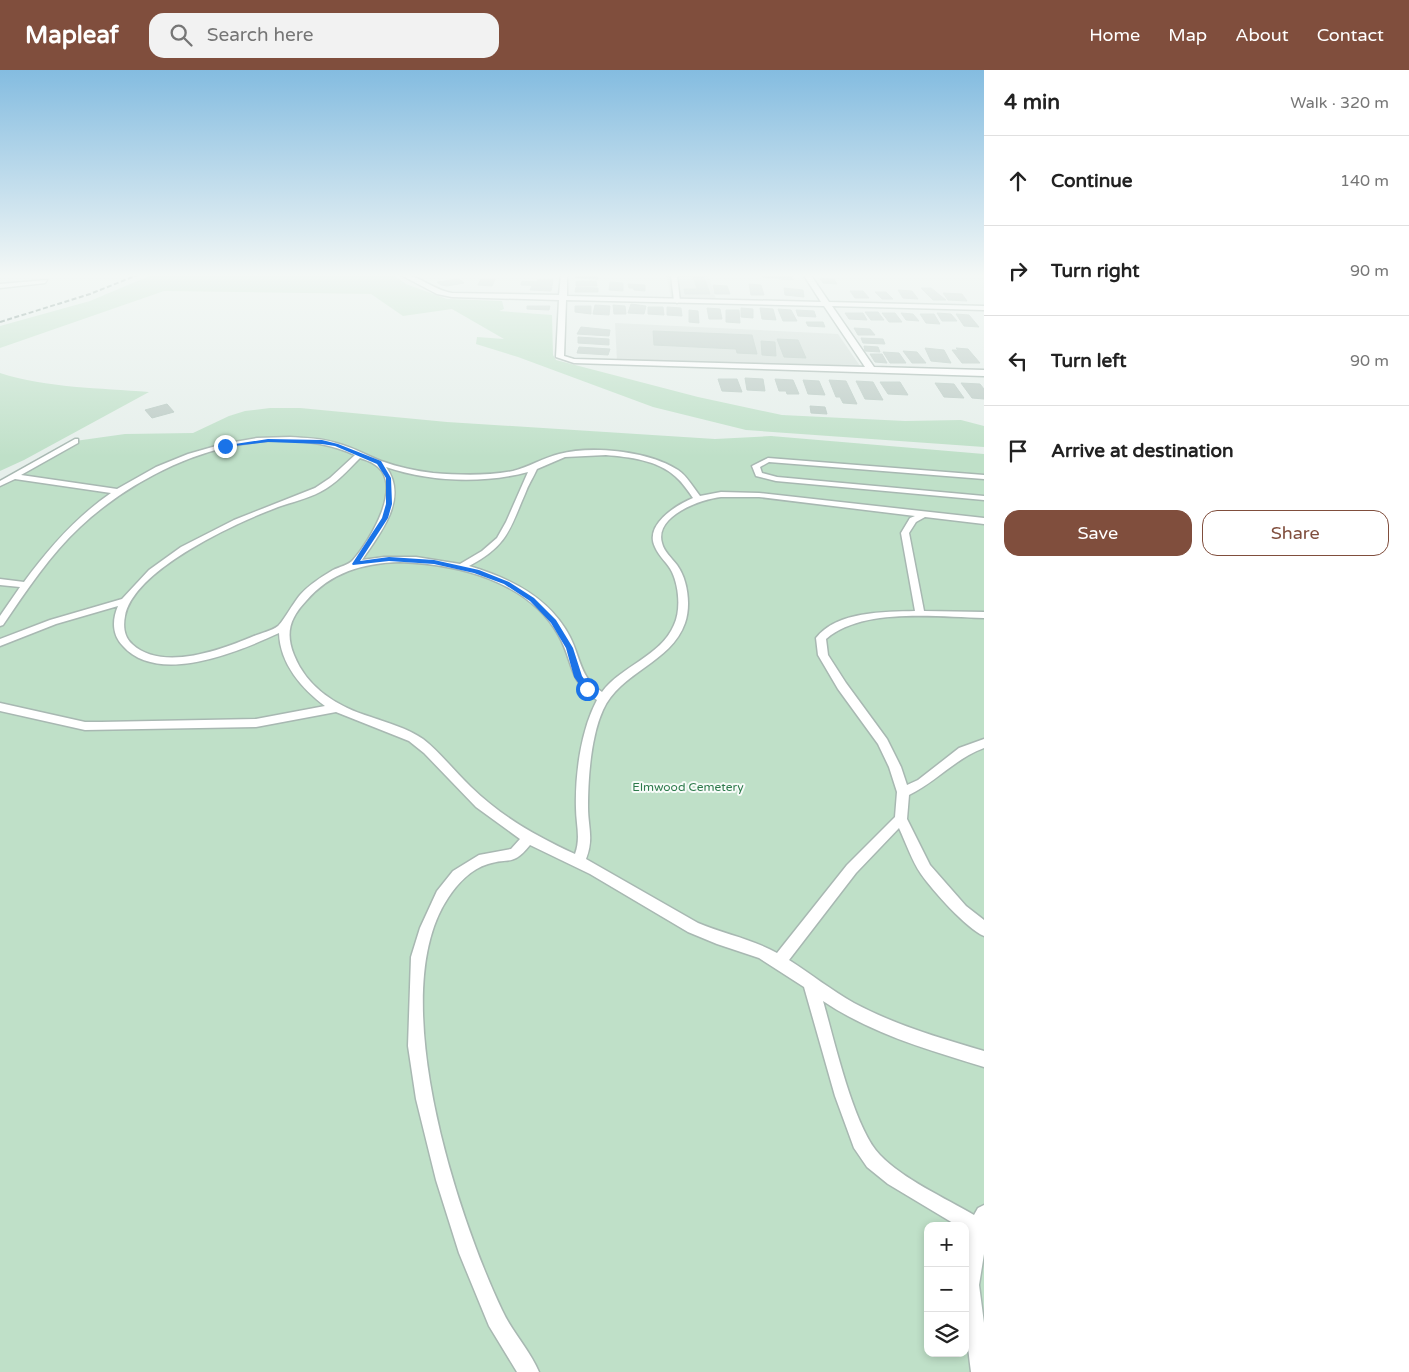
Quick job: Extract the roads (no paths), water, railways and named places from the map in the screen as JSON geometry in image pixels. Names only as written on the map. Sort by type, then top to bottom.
[{"type":"street","points":[[561,335],[560,357],[574,361],[984,373]]},
{"type":"street","points":[[847,335],[870,369]]},
{"type":"lane","points":[[0,622],[26,585],[77,526],[118,492],[147,474],[187,456],[225,446],[248,442],[287,440],[322,442],[417,473],[454,477],[495,475],[533,468],[564,455],[581,453],[633,457],[674,471],[698,498]]},
{"type":"lane","points":[[0,484],[75,441]]},
{"type":"lane","points":[[284,627],[251,642],[214,655],[177,661],[155,660],[138,654],[123,643],[118,625],[123,602],[147,576],[172,557],[209,534],[324,487],[360,454]]},
{"type":"lane","points":[[984,477],[774,460],[762,462],[756,466],[758,474],[776,479],[984,498]]},
{"type":"lane","points":[[355,564],[385,518],[389,504],[388,478],[379,462]]},
{"type":"lane","points":[[461,567],[483,556],[499,542],[514,518],[521,494],[533,468]]},
{"type":"lane","points":[[13,476],[118,492]]},
{"type":"lane","points":[[579,862],[585,841],[582,798],[587,738],[593,720],[603,698],[618,681],[669,641],[678,628],[684,606],[678,574],[660,550],[657,541],[661,525],[678,508],[698,498],[733,494],[759,495],[984,521]]},
{"type":"lane","points":[[920,613],[905,533],[913,520],[924,514]]},
{"type":"lane","points":[[603,698],[587,689],[578,677],[570,648],[563,636],[554,621],[532,599],[493,577],[461,567],[406,559],[389,559],[355,564],[313,586],[290,615],[284,627],[285,643],[297,672],[306,684],[336,708],[393,728],[415,740],[489,811],[528,838],[579,862],[673,918],[710,935],[763,953],[850,1010],[882,1025],[984,1059]]},
{"type":"lane","points":[[0,582],[26,585]]},
{"type":"lane","points":[[0,643],[54,622],[123,602]]},
{"type":"lane","points":[[984,615],[920,613],[872,618],[831,629],[821,638],[823,656],[842,686],[883,742],[895,767],[903,792],[901,819],[925,869],[961,910],[984,929]]},
{"type":"lane","points":[[0,707],[85,726],[256,723],[336,708]]},
{"type":"lane","points":[[903,792],[922,783],[963,751],[984,743]]},
{"type":"lane","points":[[779,962],[839,883],[882,836],[901,819]]},
{"type":"lane","points":[[528,838],[514,854],[484,859],[458,875],[442,895],[427,928],[418,957],[416,1046],[422,1090],[445,1180],[468,1253],[496,1319],[529,1372]]},
{"type":"lane","points":[[811,985],[843,1096],[860,1142],[873,1160],[894,1178],[982,1220],[969,1285],[981,1372]]},
{"type":"park label","name":"Elmwood Cemetery","points":[[688,787]]}]
